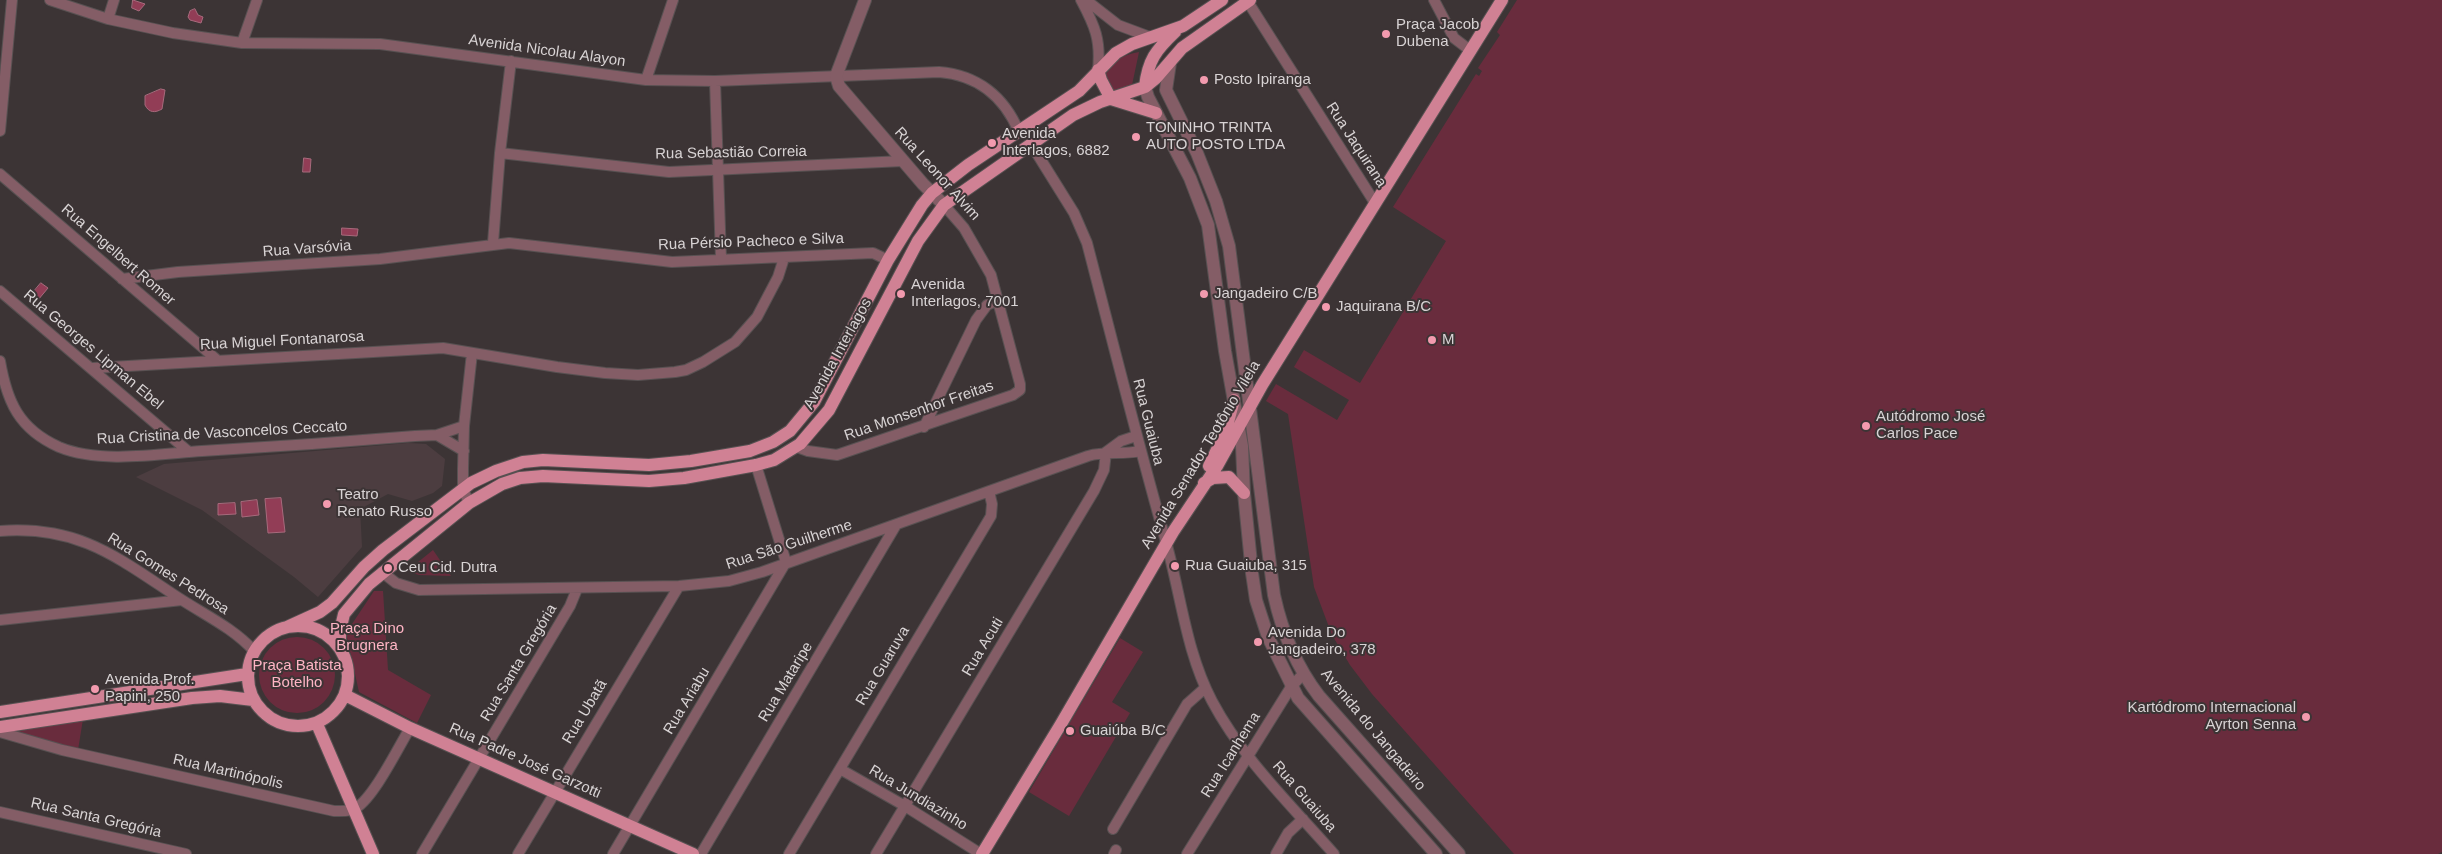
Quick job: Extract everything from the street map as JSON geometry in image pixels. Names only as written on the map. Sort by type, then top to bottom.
[{"type":"main road","name":"Avenida Interlagos","points":[[287,627],[326,608],[364,567],[463,489],[496,471],[523,462],[558,460],[649,465],[691,461],[750,451],[773,442],[790,431],[814,402],[888,260],[911,221],[932,193],[968,165],[1079,91],[1116,54],[1150,37],[1183,26],[1222,0]]},
{"type":"main road","name":"Avenida Senador Teotônio Vilela","points":[[982,854],[1061,724],[1166,543],[1204,483],[1218,466],[1250,407],[1502,0]]},
{"type":"main road","name":"Avenida Interlagos","points":[[340,649],[340,631],[344,614],[364,590],[382,572],[469,503],[502,484],[520,478],[552,476],[649,481],[684,478],[756,466],[774,460],[796,447],[829,410],[918,241],[944,205],[1086,108],[1145,86],[1170,63],[1182,48],[1249,1]]},
{"type":"main road","points":[[1145,86],[1147,70],[1153,57],[1183,26]]},
{"type":"main road","points":[[1098,70],[1100,80],[1111,99],[1156,113]]},
{"type":"main road","points":[[1204,483],[1208,469],[1225,433],[1234,400]]},
{"type":"main road","points":[[1204,483],[1213,478],[1229,477],[1244,493]]},
{"type":"main road","points":[[302,626],[317,630],[330,638],[340,649],[347,670],[348,680],[345,695],[334,712],[317,724],[298,727],[280,724],[264,714],[253,700],[247,674],[254,651],[262,640],[274,632],[287,627],[302,626]]},
{"type":"main road","points":[[0,712],[247,674]]},
{"type":"main road","name":"Rua Padre José Garzotti","points":[[345,695],[410,728],[693,854]]},
{"type":"main road","points":[[0,727],[192,698],[220,696],[253,700]]},
{"type":"main road","points":[[31,707],[32,722]]},
{"type":"main road","points":[[317,724],[373,854]]},
{"type":"street","points":[[0,131],[12,0]]},
{"type":"street","name":"Avenida Nicolau Alayon","points":[[50,0],[108,19],[173,33],[242,43],[380,44],[646,80],[715,80],[939,72],[957,73],[988,88],[1002,101],[1019,132]]},
{"type":"street","points":[[108,19],[114,0]]},
{"type":"street","points":[[242,43],[256,0]]},
{"type":"street","points":[[646,80],[673,0]]},
{"type":"street","points":[[836,76],[865,0]]},
{"type":"street","points":[[1081,0],[1097,33],[1100,48],[1098,70]]},
{"type":"street","points":[[1086,0],[1118,25],[1150,37]]},
{"type":"street","points":[[1434,0],[1454,38],[1471,51]]},
{"type":"street","name":"Rua Jaquirana","points":[[1249,1],[1375,204]]},
{"type":"street","points":[[493,243],[500,152],[511,61]]},
{"type":"street","name":"Avenida do Jangadeiro","points":[[1170,63],[1166,90],[1197,153],[1216,201],[1229,246],[1274,594],[1284,634],[1304,673],[1320,696],[1344,726],[1459,854]]},
{"type":"street","name":"Rua Leonor Alvim","points":[[836,76],[843,93],[964,228],[982,255],[991,275],[1020,390]]},
{"type":"street","points":[[715,80],[720,170],[721,259]]},
{"type":"street","points":[[1145,86],[1148,97],[1182,161],[1208,225],[1234,400],[1240,428],[1244,493],[1256,600],[1273,651],[1291,687],[1341,748],[1436,854]]},
{"type":"street","name":"Rua Guaiuba","points":[[1031,144],[1069,205],[1087,243],[1136,436],[1166,543],[1183,616],[1205,688],[1225,723],[1248,756],[1334,854]]},
{"type":"street","name":"Rua Sebastião Correia","points":[[500,152],[668,172],[903,160]]},
{"type":"street","points":[[1182,161],[1197,153]]},
{"type":"street","name":"Rua Engelbert Romer","points":[[0,174],[216,359]]},
{"type":"street","name":"Rua Pérsio Pacheco e Silva","points":[[493,243],[531,245],[657,261],[784,258],[873,253],[888,260]]},
{"type":"street","name":"Rua Varsóvia","points":[[122,278],[178,272],[380,259],[493,243]]},
{"type":"street","name":"Rua Miguel Fontanarosa","points":[[93,368],[216,359],[443,348],[605,373],[638,375],[686,370],[726,349],[752,324],[778,277],[784,258]]},
{"type":"street","name":"Rua Georges Lipman Ebel","points":[[0,291],[93,368],[188,452]]},
{"type":"street","points":[[924,426],[976,320],[987,304],[998,300]]},
{"type":"street","points":[[469,503],[463,489],[464,426],[472,353]]},
{"type":"street","name":"Rua Cristina de Vasconcelos Ceccato","points":[[0,361],[8,397],[14,410],[24,423],[60,447],[86,455],[123,456],[437,435],[464,426]]},
{"type":"street","name":"Rua Monsenhor Freitas","points":[[796,447],[808,452],[837,455],[1014,395],[1020,390]]},
{"type":"street","points":[[437,435],[464,451]]},
{"type":"street","name":"Rua São Guilherme","points":[[1106,452],[1121,441],[1136,436]]},
{"type":"street","name":"Rua São Guilherme","points":[[382,572],[396,584],[419,590],[576,589],[679,586],[729,581],[896,525],[1060,465],[1106,452],[1140,451]]},
{"type":"street","name":"Rua Acuti","points":[[876,854],[1094,491],[1104,470],[1106,452]]},
{"type":"street","points":[[756,466],[786,562]]},
{"type":"street","name":"Rua Guaruva","points":[[789,854],[990,516],[992,504],[989,491]]},
{"type":"street","name":"Rua Mataripe","points":[[701,854],[896,525]]},
{"type":"street","name":"Rua Gomes Pedrosa","points":[[0,531],[52,533],[85,541],[119,558],[232,632],[254,651]]},
{"type":"street","name":"Rua Ariabu","points":[[614,854],[786,562]]},
{"type":"street","name":"Rua Ubatã","points":[[518,854],[679,586]]},
{"type":"street","name":"Rua Santa Gregória","points":[[422,854],[570,606],[576,589]]},
{"type":"street","points":[[0,620],[182,600]]},
{"type":"street","name":"Rua Icanhema","points":[[1187,854],[1291,687],[1304,673]]},
{"type":"street","points":[[1113,829],[1187,704],[1205,688]]},
{"type":"street","points":[[354,809],[367,798],[410,728]]},
{"type":"street","name":"Rua Martinópolis","points":[[0,732],[62,750],[334,812],[354,809]]},
{"type":"street","name":"Rua Jundiazinho","points":[[840,769],[905,806],[982,854]]},
{"type":"street","name":"Rua Santa Gregória","points":[[0,812],[186,854]]},
{"type":"street","points":[[1276,854],[1288,833],[1303,819]]},
{"type":"shaded area","points":[[133,0],[145,4],[139,11],[132,8]]},
{"type":"shaded area","points":[[195,9],[198,15],[203,17],[201,23],[190,20],[188,17],[190,11]]},
{"type":"shaded area","points":[[161,89],[165,90],[162,109],[155,112],[150,111],[145,105],[145,96]]},
{"type":"shaded area","points":[[304,158],[311,159],[310,172],[303,172]]},
{"type":"shaded area","points":[[342,228],[358,229],[357,236],[342,235]]},
{"type":"shaded area","points":[[41,283],[48,288],[38,300],[31,295]]},
{"type":"shaded area","points":[[408,443],[426,444],[445,459],[442,486],[433,493],[412,501],[388,494],[360,509],[362,547],[318,597],[294,577],[202,510],[136,477],[164,464]]},
{"type":"shaded area","points":[[281,498],[285,532],[268,533],[265,499]]},
{"type":"shaded area","points":[[257,500],[259,515],[242,517],[241,502]]},
{"type":"shaded area","points":[[235,503],[236,514],[218,515],[218,504]]},
{"type":"green space","name":"Autódromo José Carlos Pace","points":[[1517,0],[2442,0],[2442,852],[2438,854],[1514,854],[1372,694],[1350,665],[1332,635],[1314,587],[1288,414],[1266,401],[1276,384],[1337,420],[1349,400],[1294,367],[1304,350],[1360,383],[1446,241],[1393,207],[1476,74],[1479,76],[1482,71],[1478,68],[1500,35],[1497,32]]},
{"type":"green space","points":[[1139,52],[1132,85],[1111,92],[1103,73],[1118,59]]},
{"type":"green space","points":[[433,550],[451,576],[419,575],[407,571]]},
{"type":"green space","name":"Praça Dino Brugnera","points":[[374,591],[383,591],[388,670],[431,695],[417,723],[359,692],[346,633]]},
{"type":"green space","name":"Praça Batista Botelho","points":[[290,637],[304,637],[318,643],[329,654],[335,668],[332,690],[324,702],[304,713],[290,713],[276,707],[265,696],[259,682],[259,668],[265,654],[276,643]]},
{"type":"green space","points":[[1120,638],[1143,652],[1112,702],[1130,713],[1069,816],[1029,792]]},
{"type":"green space","points":[[83,719],[78,750],[15,734],[22,729]]},
{"type":"place","name":"Praça Jacob Dubena","points":[[1386,34]]},
{"type":"place","name":"Posto Ipiranga","points":[[1204,80]]},
{"type":"place","name":"TONINHO TRINTA AUTO POSTO LTDA","points":[[1136,137]]},
{"type":"place","name":"Avenida Interlagos, 6882","points":[[992,143]]},
{"type":"place","name":"Avenida Interlagos, 7001","points":[[901,294]]},
{"type":"place","name":"Jangadeiro C/B","points":[[1204,294]]},
{"type":"place","name":"Jaquirana B/C","points":[[1326,307]]},
{"type":"place","name":"M","points":[[1432,340]]},
{"type":"place","name":"Autódromo José Carlos Pace","points":[[1866,426]]},
{"type":"place","name":"Teatro Renato Russo","points":[[327,504]]},
{"type":"place","name":"Rua Guaiuba, 315","points":[[1175,566]]},
{"type":"place","name":"Ceu Cid. Dutra","points":[[388,568]]},
{"type":"place","name":"Avenida Do Jangadeiro, 378","points":[[1258,642]]},
{"type":"place","name":"Avenida Prof. Papini, 250","points":[[95,689]]},
{"type":"place","name":"Kartódromo Internacional Ayrton Senna","points":[[2306,717]]},
{"type":"place","name":"Guaiúba B/C","points":[[1070,731]]}]
